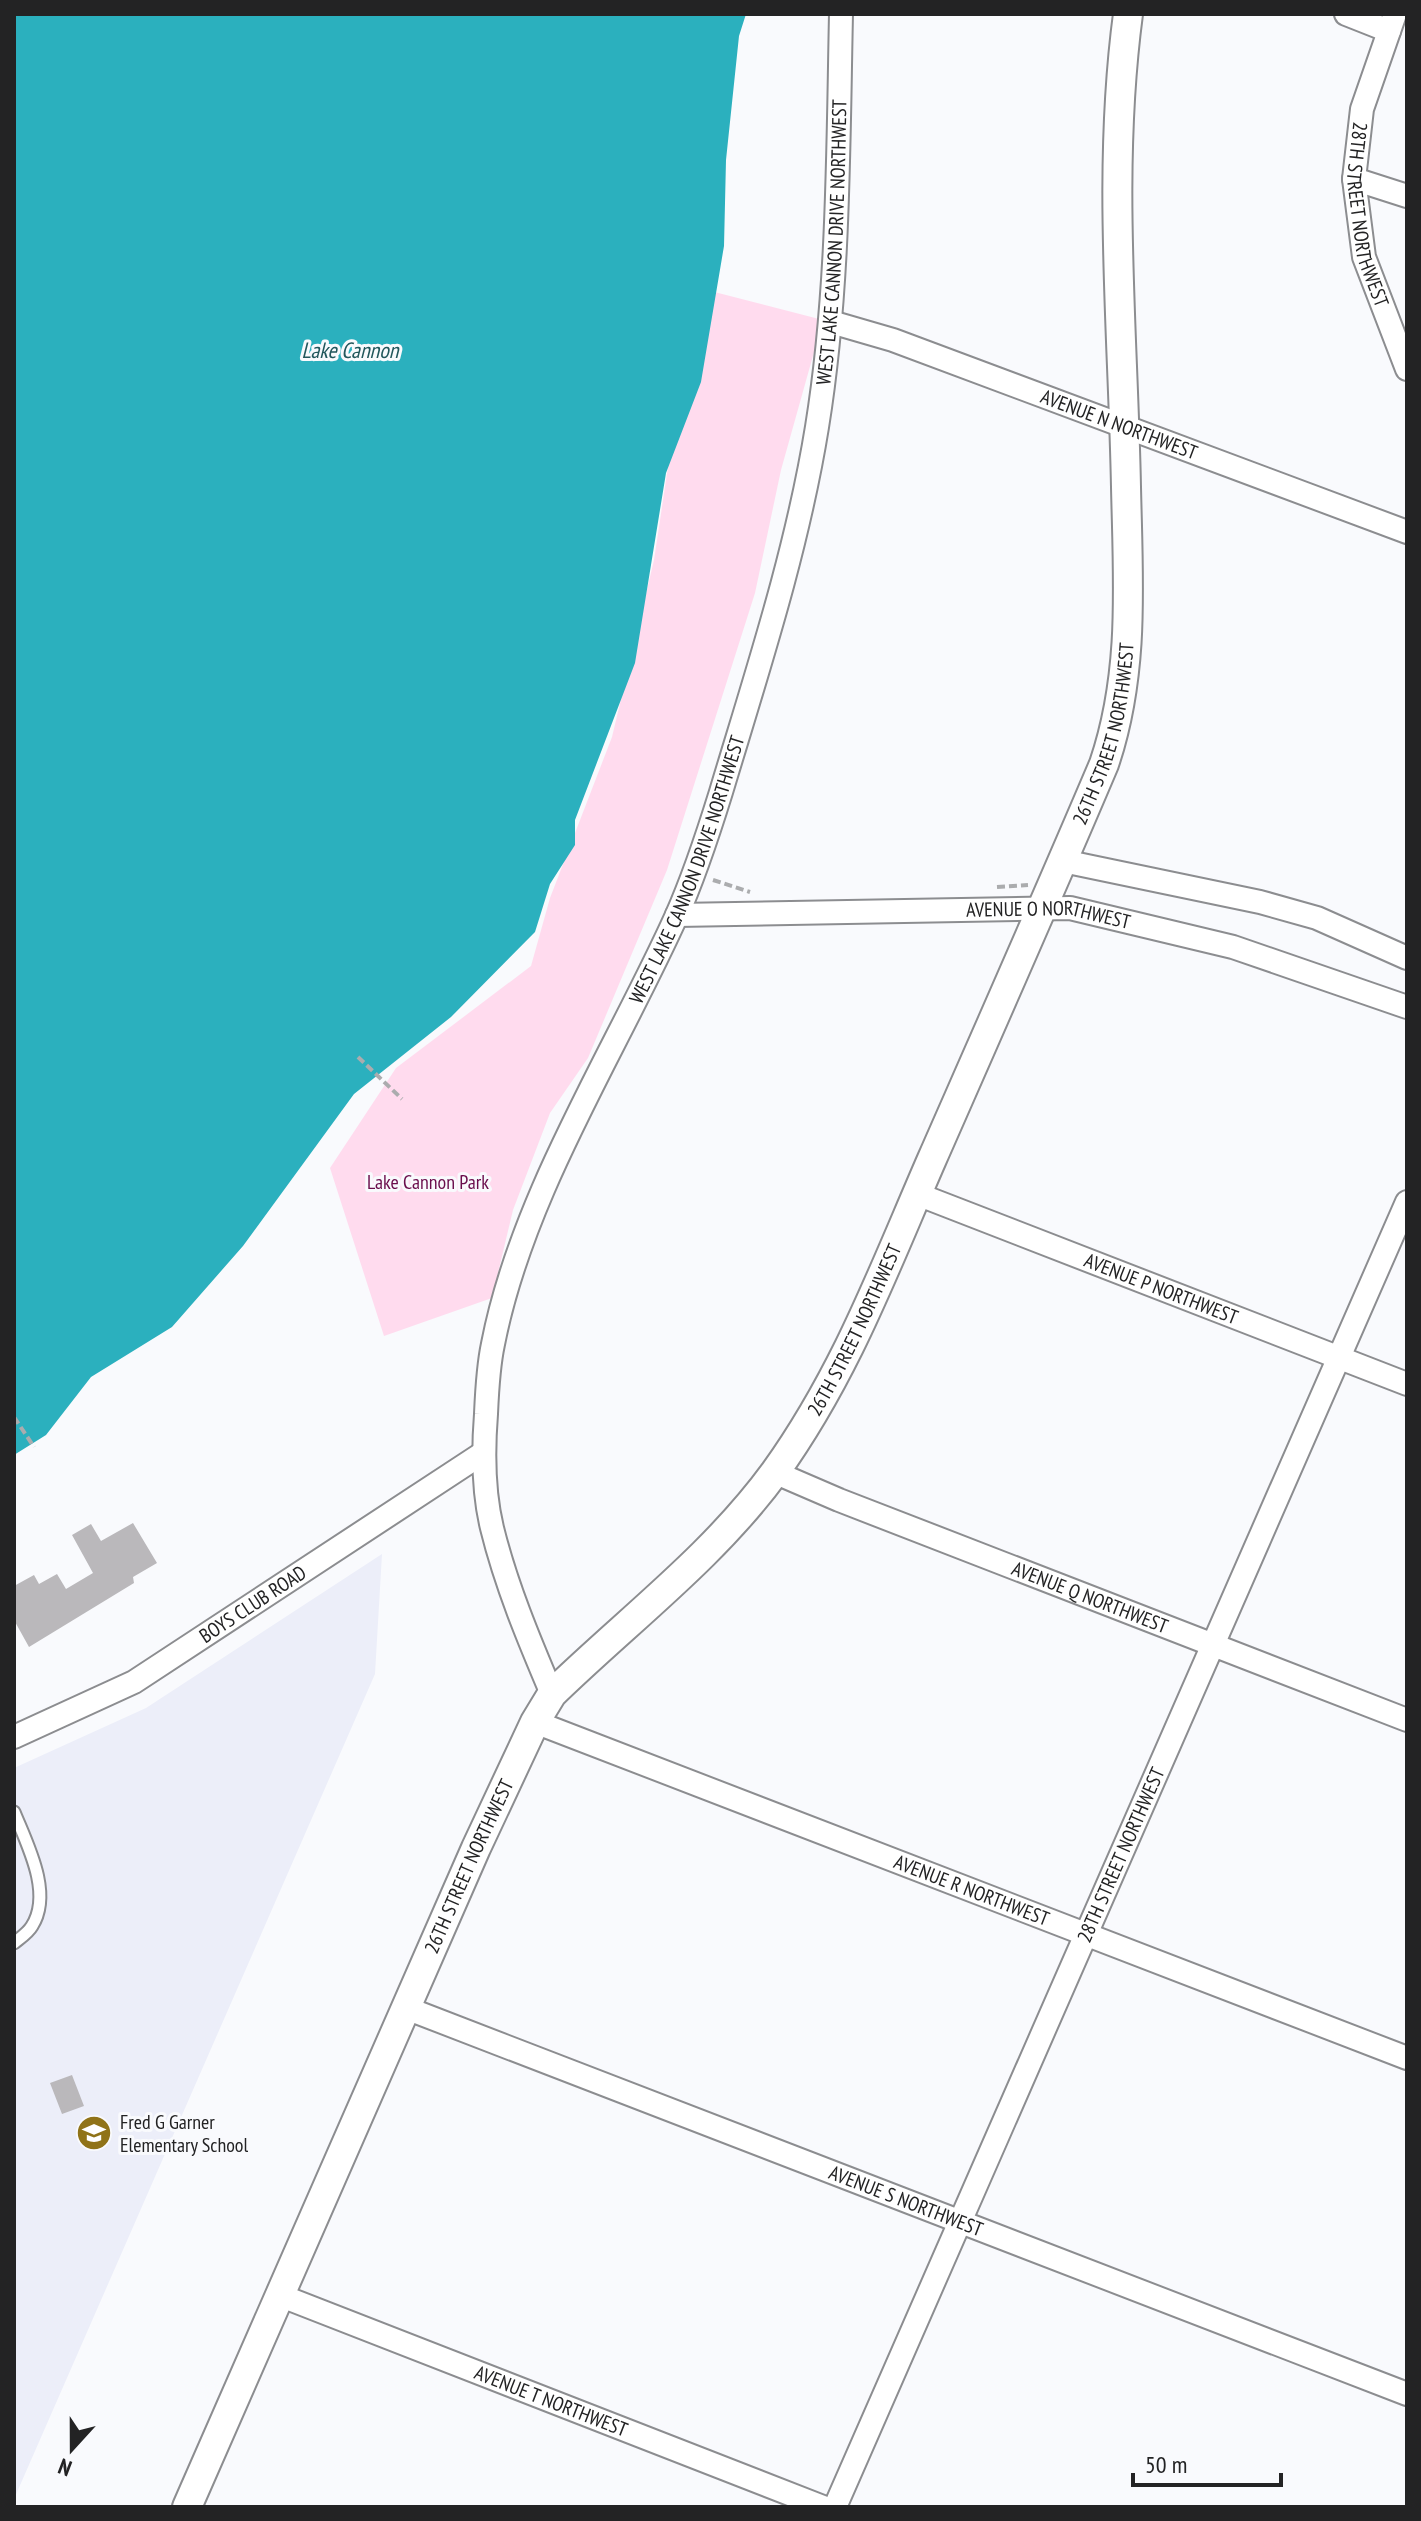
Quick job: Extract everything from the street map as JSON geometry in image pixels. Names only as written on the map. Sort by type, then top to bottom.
[{"type":"street","name":"WEST LAKE CANNON DRIVE NORTHWEST","points":[[552,1694],[514,1601],[491,1526],[483,1453],[492,1345],[518,1257],[564,1146],[677,915],[719,798],[789,559],[816,435],[831,322],[841,14]]},
{"type":"street","name":"26TH STREET NORTHWEST","points":[[187,2507],[535,1722],[552,1694],[714,1546],[774,1472],[819,1405],[851,1348],[1104,764],[1124,689],[1129,611],[1117,212],[1128,14]]},
{"type":"street","points":[[1346,14],[1392,22]]},
{"type":"street","name":"28TH STREET NORTHWEST","points":[[1392,22],[1362,109],[1354,179],[1364,257],[1407,369]]},
{"type":"street","points":[[1354,179],[1407,196]]},
{"type":"street","name":"AVENUE N NORTHWEST","points":[[831,322],[907,345],[1407,532]]},
{"type":"street","points":[[1063,861],[1260,902],[1317,918],[1407,958]]},
{"type":"street","name":"AVENUE O NORTHWEST","points":[[677,915],[1070,908],[1233,947],[1407,1007]]},
{"type":"street","name":"AVENUE P NORTHWEST","points":[[917,1194],[1407,1384]]},
{"type":"street","name":"28TH STREET NORTHWEST","points":[[835,2507],[1407,1202]]},
{"type":"street","name":"BOYS CLUB ROAD","points":[[14,1737],[134,1682],[483,1453]]},
{"type":"street","name":"AVENUE Q NORTHWEST","points":[[774,1472],[1407,1720]]},
{"type":"street","name":"AVENUE R NORTHWEST","points":[[535,1722],[1407,2058]]},
{"type":"street","name":"AVENUE S NORTHWEST","points":[[406,2008],[1407,2394]]},
{"type":"street","name":"AVENUE T NORTHWEST","points":[[279,2295],[823,2507]]},
{"type":"lane","points":[[14,1812],[29,1848],[41,1903],[31,1930],[14,1943]]},
{"type":"path","points":[[358,1057],[402,1099]]},
{"type":"path","points":[[14,1417],[34,1447]]},
{"type":"shaded area","name":"Fred G Garner Elementary School","points":[[382,1554],[375,1674],[14,2499],[14,1768],[146,1708]]},
{"type":"green space","name":"Lake Cannon Park","points":[[695,287],[823,320],[781,470],[755,593],[667,870],[588,1058],[550,1113],[513,1210],[492,1298],[384,1336],[330,1168],[396,1068],[531,966],[550,898],[612,737],[654,560]]},
{"type":"water","name":"Lake Cannon","points":[[14,14],[746,14],[739,36],[726,160],[724,246],[701,382],[666,473],[635,663],[575,820],[575,845],[550,884],[535,932],[451,1017],[354,1094],[243,1246],[172,1327],[91,1377],[46,1435],[14,1455]]},
{"type":"building","points":[[133,1523],[157,1563],[133,1577],[134,1583],[29,1647],[14,1620],[14,1586],[34,1575],[39,1584],[57,1574],[66,1589],[93,1573],[72,1535],[91,1524],[101,1541]]},
{"type":"building","points":[[72,2075],[84,2106],[62,2114],[50,2083]]},
{"type":"place","name":"Fred G Garner Elementary School","points":[[94,2133]]}]
